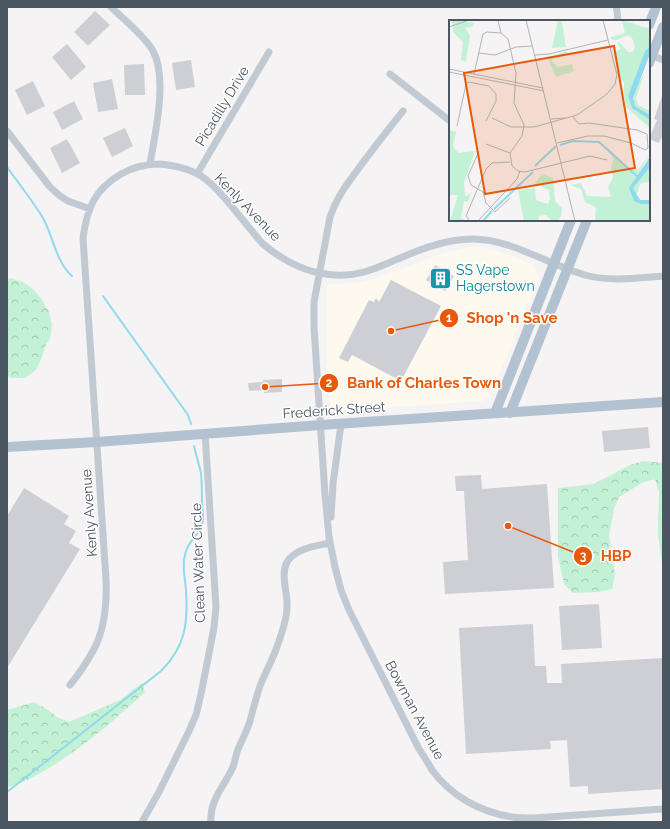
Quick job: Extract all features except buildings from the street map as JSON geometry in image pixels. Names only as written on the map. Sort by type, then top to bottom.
[{"type":"main road","points":[[650,22],[656,7]]},
{"type":"main road","points":[[650,58],[663,27]]},
{"type":"main road","points":[[495,413],[571,221]]},
{"type":"main road","points":[[510,413],[587,221]]},
{"type":"main road","points":[[526,373],[523,368],[523,363],[536,331],[530,325]]},
{"type":"main road","name":"Frederick Street","points":[[7,447],[663,402]]},
{"type":"street","points":[[111,7],[148,44],[154,52],[159,66],[160,90],[150,164]]},
{"type":"street","points":[[616,7],[618,20]]},
{"type":"street","name":"Picadilly Drive","points":[[197,174],[269,52]]},
{"type":"street","points":[[650,58],[663,60]]},
{"type":"street","points":[[390,74],[449,120]]},
{"type":"street","name":"Bowman Avenue","points":[[403,111],[367,156],[334,203],[314,302],[320,425],[330,540],[339,582],[349,610],[419,749],[433,770],[448,788],[466,802],[487,811],[513,817],[534,818],[663,809]]},
{"type":"street","points":[[7,131],[50,188],[68,201],[90,209]]},
{"type":"street","name":"Kenly Avenue","points":[[70,685],[94,648],[100,634],[107,600],[83,238],[85,223],[96,196],[105,185],[115,178],[125,172],[150,164],[166,164],[197,174],[218,192],[263,244],[274,253],[300,267],[319,273],[352,275],[364,272],[432,245],[452,240],[474,239],[490,240],[506,244],[568,269],[601,278],[620,279],[663,276]]},
{"type":"street","points":[[211,822],[212,808],[233,766],[237,751],[250,723],[260,687],[276,650],[285,624],[287,607],[284,568],[295,553],[330,540],[333,484],[341,424]]},
{"type":"street","name":"Clean Water Circle","points":[[142,822],[159,792],[196,715],[213,632],[216,607],[205,433]]},
{"type":"shaded area","points":[[469,247],[481,247],[510,255],[533,265],[537,270],[538,280],[488,398],[483,401],[342,411],[334,409],[330,403],[326,369],[327,287],[330,284],[355,283],[376,278],[444,253]]},
{"type":"green space","points":[[10,278],[23,282],[34,290],[49,312],[52,325],[50,339],[46,344],[36,370],[25,378],[11,378],[7,376],[7,280]]},
{"type":"green space","points":[[643,461],[663,463],[663,571],[658,535],[659,492],[655,479],[642,483],[619,497],[614,509],[609,535],[615,575],[612,589],[599,592],[573,593],[564,584],[558,557],[558,488],[594,484],[630,465]]},
{"type":"green space","points":[[142,683],[145,692],[79,748],[32,778],[7,788],[7,710],[34,702],[47,709],[57,717],[69,722],[120,700]]},
{"type":"waterway","points":[[7,167],[43,218],[58,256],[62,264],[72,276]]},
{"type":"waterway","points":[[103,296],[188,415],[191,424]]},
{"type":"waterway","points":[[7,792],[161,671],[176,652],[184,634],[186,624],[187,602],[184,568],[185,554],[189,544],[200,529],[203,520],[201,473],[194,446]]},
{"type":"place","name":"SS Vape Hagerstown","points":[[440,278]]},
{"type":"place","name":"Shop 'n Save","points":[[391,331]]},
{"type":"place","name":"Bank of Charles Town","points":[[265,387]]},
{"type":"place","name":"HBP","points":[[508,526]]}]
